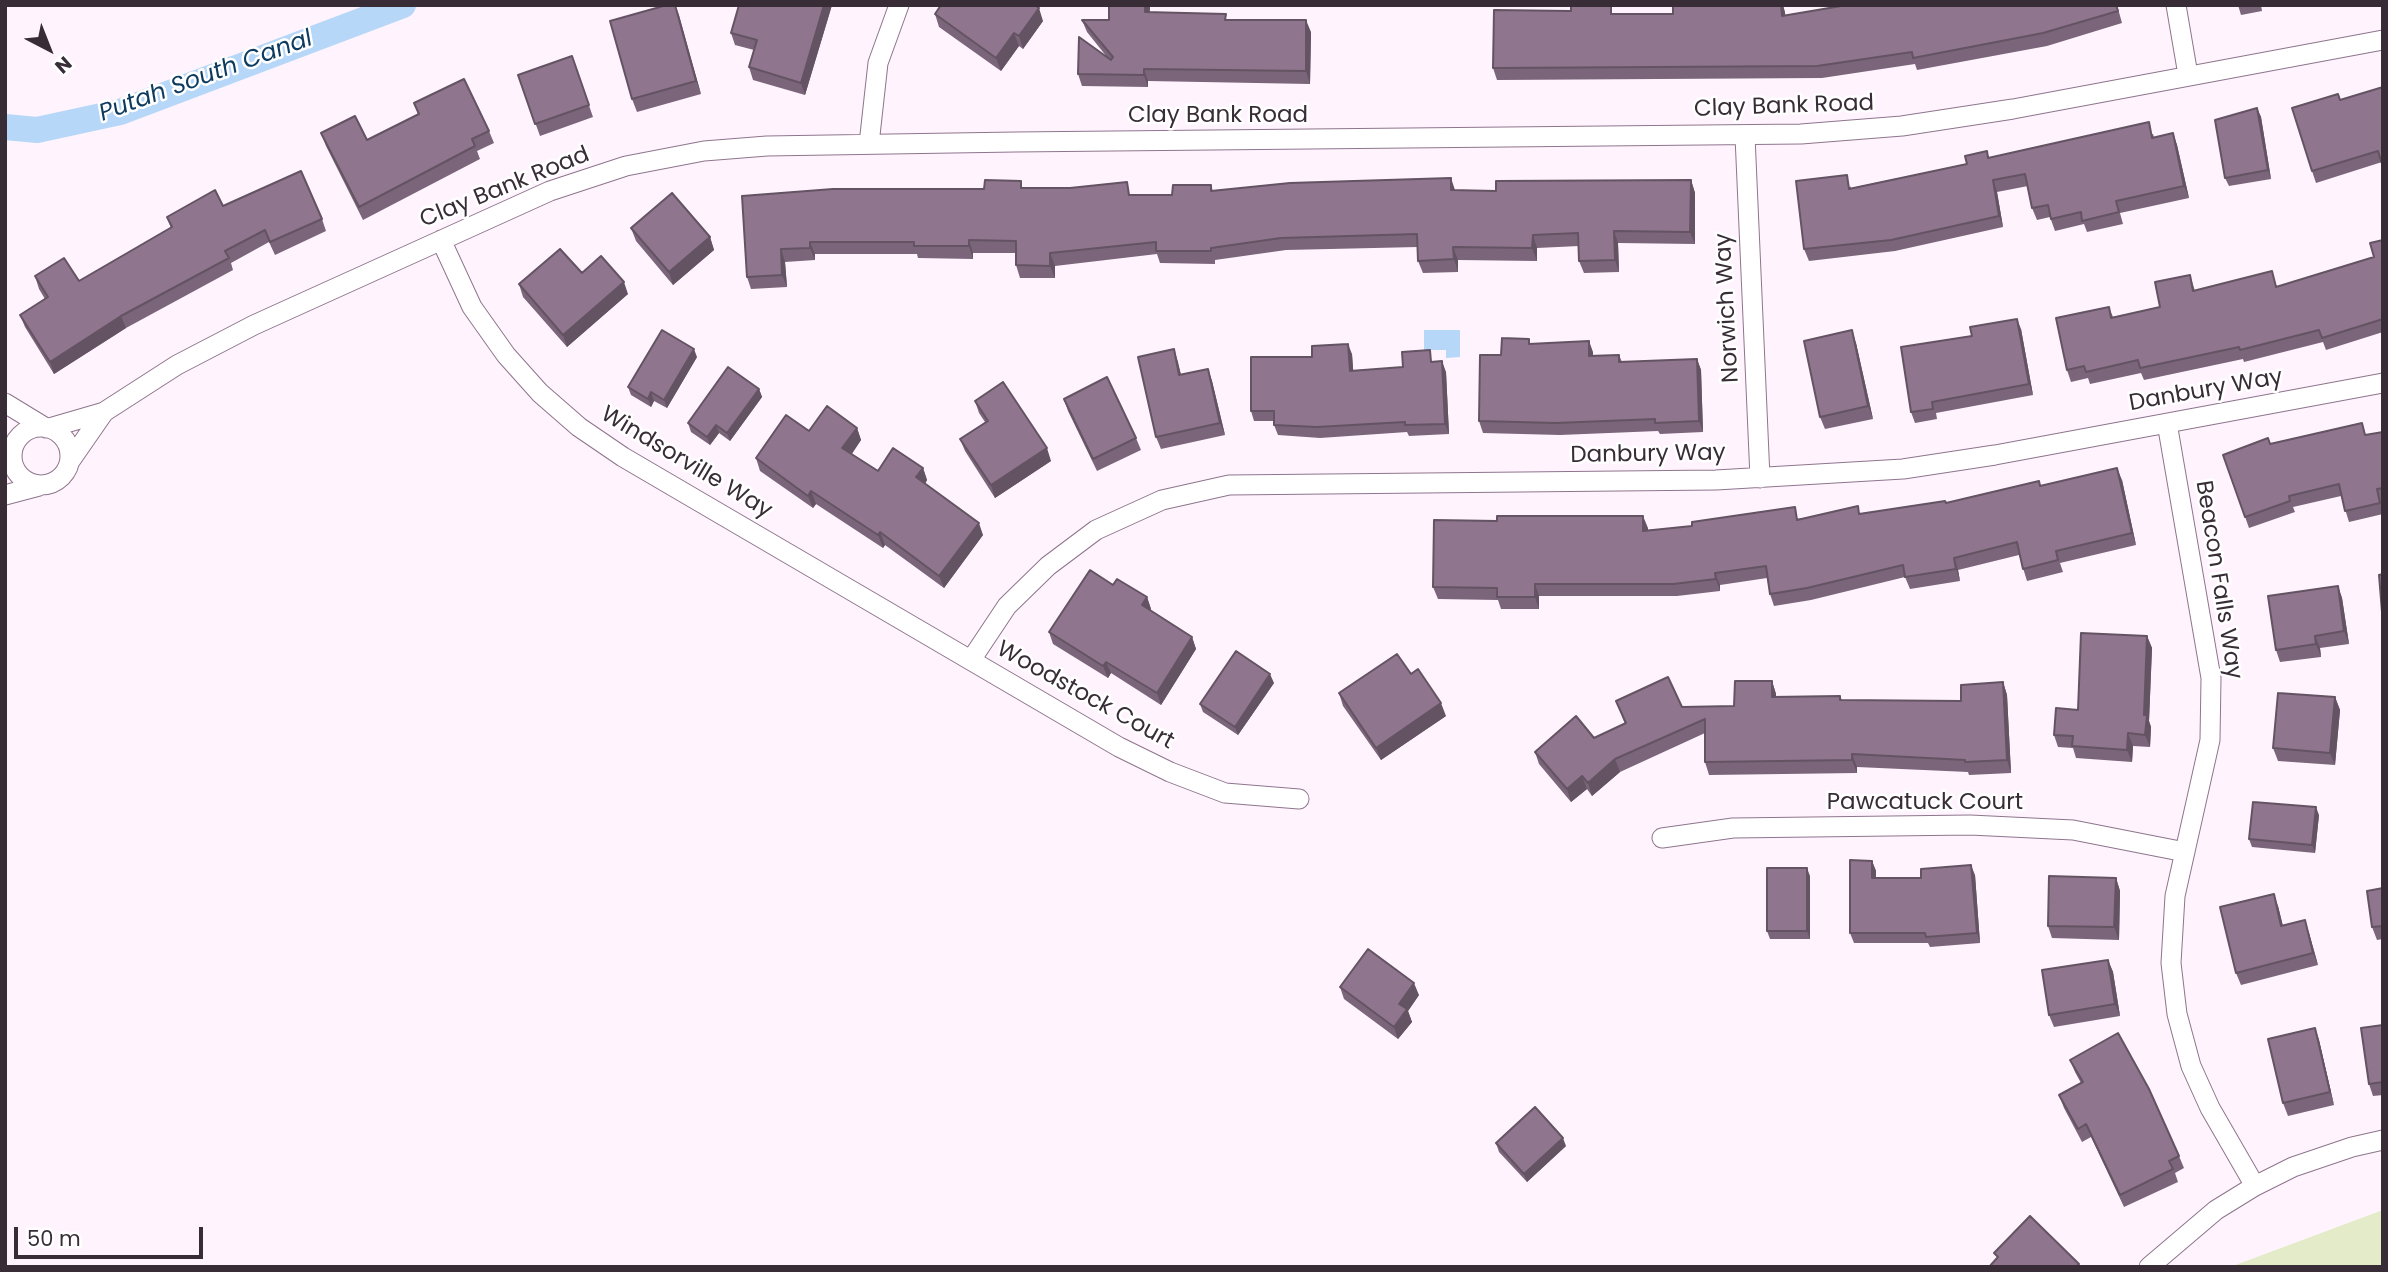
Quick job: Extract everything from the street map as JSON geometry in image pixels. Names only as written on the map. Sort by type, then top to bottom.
[{"type":"street","points":[[869,144],[878,63],[899,5]]},
{"type":"street","points":[[2176,5],[2188,75]]},
{"type":"street","name":"Clay Bank Road","points":[[10,454],[20,435],[28,430],[48,428],[104,412],[177,365],[254,325],[550,191],[626,166],[704,151],[767,146],[869,144],[1745,136],[1902,126],[2014,109],[2383,40]]},
{"type":"street","name":"Norwich Way","points":[[1745,136],[1760,478]]},
{"type":"street","name":"Windsorville Way","points":[[441,240],[472,307],[506,355],[540,393],[579,427],[623,457],[971,660]]},
{"type":"street","name":"Danbury Way","points":[[971,660],[1007,607],[1048,565],[1096,530],[1162,500],[1229,485],[1760,478],[1903,469],[2383,383]]},
{"type":"street","points":[[5,403],[66,441],[70,461]]},
{"type":"street","name":"Clay Bank Road","points":[[5,495],[60,480],[104,412]]},
{"type":"street","name":"Beacon Falls Way","points":[[2167,423],[2211,678],[2210,740],[2175,896],[2171,963],[2177,1014],[2192,1066],[2210,1108],[2255,1186]]},
{"type":"street","points":[[5,429],[14,469],[20,478],[39,486]]},
{"type":"street","name":"Woodstock Court","points":[[971,660],[1119,747],[1170,772],[1225,793],[1299,799]]},
{"type":"street","name":"Pawcatuck Court","points":[[1662,838],[1733,828],[1970,825],[2073,830],[2185,852]]},
{"type":"street","points":[[2149,1267],[2216,1210],[2255,1186],[2294,1167],[2352,1147],[2383,1140]]},
{"type":"green space","points":[[2383,1210],[2383,1267],[2230,1267]]},
{"type":"water","points":[[1424,330],[1460,330],[1460,357],[1446,358],[1446,350],[1424,350]]},
{"type":"building","points":[[675,5],[696,81],[632,99],[610,21]]},
{"type":"building","points":[[739,5],[824,5],[801,83],[749,67],[757,40],[731,33]]},
{"type":"building","points":[[941,5],[1035,5],[1039,8],[1019,36],[1014,33],[996,58],[935,14]]},
{"type":"building","points":[[1109,5],[1145,5],[1145,12],[1226,14],[1225,20],[1306,20],[1306,71],[1144,69],[1144,75],[1078,74],[1079,37],[1111,60],[1113,57],[1082,20],[1109,20]]},
{"type":"building","points":[[1571,5],[1611,5],[1611,14],[1673,14],[1673,5],[1781,5],[1782,16],[1841,5],[2116,5],[2118,11],[2043,33],[1913,58],[1912,52],[1817,66],[1493,68],[1494,10],[1571,11]]},
{"type":"building","points":[[572,56],[589,105],[535,124],[518,75]]},
{"type":"building","points":[[464,79],[489,131],[472,139],[475,146],[359,207],[321,133],[355,116],[367,140],[419,114],[414,103]]},
{"type":"building","points":[[2383,87],[2383,167],[2378,151],[2312,171],[2292,108],[2338,94],[2340,100]]},
{"type":"building","points":[[2257,108],[2268,170],[2225,178],[2215,120]]},
{"type":"building","points":[[2149,122],[2152,138],[2173,133],[2184,186],[2116,201],[2119,212],[2082,221],[2081,212],[2051,219],[2048,205],[2032,208],[2025,174],[1993,180],[1999,216],[1891,240],[1804,249],[1796,181],[1847,175],[1849,189],[1967,164],[1965,156],[1987,151],[1988,158]]},
{"type":"building","points":[[301,171],[322,219],[270,242],[265,230],[225,251],[229,258],[121,316],[50,362],[20,315],[48,297],[35,276],[64,258],[79,281],[172,227],[167,217],[215,190],[223,206]]},
{"type":"building","points":[[1451,178],[1451,190],[1496,191],[1496,181],[1691,180],[1690,232],[1614,231],[1615,260],[1579,261],[1578,233],[1533,235],[1532,248],[1453,247],[1454,259],[1418,261],[1417,234],[1281,238],[1211,248],[1211,251],[1156,251],[1156,242],[1050,253],[1050,266],[1016,265],[1016,241],[969,240],[969,246],[914,246],[914,242],[810,242],[810,248],[781,249],[782,275],[747,277],[742,196],[833,189],[984,189],[985,180],[1021,181],[1021,188],[1070,188],[1127,182],[1129,195],[1172,195],[1173,185],[1211,185],[1211,191],[1290,183]]},
{"type":"building","points":[[672,193],[710,237],[669,272],[631,228]]},
{"type":"building","points":[[2383,240],[2383,319],[2322,338],[2319,330],[2240,350],[2239,347],[2140,368],[2138,360],[2086,372],[2084,366],[2067,370],[2056,318],[2109,307],[2111,318],[2160,307],[2155,282],[2190,275],[2193,291],[2272,271],[2276,287],[2374,257],[2370,243]]},
{"type":"building","points":[[560,249],[582,273],[601,256],[624,282],[563,335],[519,284]]},
{"type":"building","points":[[2017,319],[2029,384],[1932,402],[1933,409],[1911,412],[1901,347],[1972,336],[1970,327]]},
{"type":"building","points":[[662,330],[694,349],[664,400],[651,392],[648,399],[628,387]]},
{"type":"building","points":[[1852,330],[1868,406],[1820,417],[1804,341]]},
{"type":"building","points":[[1502,338],[1529,339],[1529,344],[1589,341],[1589,356],[1619,355],[1619,362],[1697,359],[1699,421],[1479,421],[1480,355],[1501,355]]},
{"type":"building","points":[[1348,344],[1350,371],[1403,367],[1402,352],[1430,350],[1431,362],[1442,361],[1445,424],[1405,425],[1405,422],[1317,427],[1274,425],[1274,411],[1251,411],[1251,357],[1312,357],[1312,346]]},
{"type":"building","points":[[1174,349],[1179,375],[1208,369],[1220,423],[1156,437],[1138,357]]},
{"type":"building","points":[[728,367],[759,389],[727,433],[716,425],[707,437],[688,423]]},
{"type":"building","points":[[1107,377],[1136,438],[1093,459],[1064,399]]},
{"type":"building","points":[[1003,382],[1047,448],[991,485],[960,439],[988,421],[975,401]]},
{"type":"building","points":[[827,406],[857,428],[842,448],[878,471],[893,448],[923,468],[916,477],[979,523],[939,576],[880,532],[878,535],[811,491],[808,496],[756,458],[786,415],[809,431]]},
{"type":"building","points":[[2362,423],[2365,435],[2383,432],[2383,488],[2377,489],[2380,503],[2345,511],[2339,484],[2289,496],[2290,501],[2245,517],[2223,455],[2268,438],[2270,444]]},
{"type":"building","points":[[2117,468],[2132,533],[2056,551],[2058,560],[2023,569],[2017,542],[1954,558],[1956,569],[1905,577],[1903,565],[1770,594],[1766,566],[1715,573],[1716,579],[1673,584],[1535,584],[1535,597],[1497,597],[1497,588],[1433,587],[1434,520],[1497,521],[1497,516],[1643,516],[1643,531],[1692,526],[1692,522],[1795,507],[1797,520],[1858,506],[1859,514],[1945,501],[1946,503],[2039,481],[2040,486]]},
{"type":"building","points":[[1090,570],[1113,585],[1117,579],[1147,597],[1142,605],[1192,637],[1157,693],[1106,662],[1103,666],[1049,632]]},
{"type":"building","points":[[2383,574],[2383,612],[2382,612],[2379,575]]},
{"type":"building","points":[[2338,586],[2344,631],[2315,636],[2316,644],[2276,650],[2268,596]]},
{"type":"building","points":[[2081,633],[2147,636],[2145,735],[2128,733],[2127,750],[2072,746],[2073,736],[2054,735],[2056,708],[2078,710]]},
{"type":"building","points":[[1236,651],[1270,674],[1235,727],[1200,704]]},
{"type":"building","points":[[1397,654],[1411,674],[1418,669],[1441,703],[1376,748],[1339,693]]},
{"type":"building","points":[[1668,677],[1682,707],[1734,706],[1735,681],[1772,681],[1772,697],[1840,696],[1840,700],[1961,701],[1961,685],[2003,682],[2007,760],[1965,762],[1852,754],[1852,760],[1705,762],[1705,719],[1615,759],[1588,783],[1582,776],[1567,789],[1535,752],[1576,716],[1594,738],[1626,723],[1616,701]]},
{"type":"building","points":[[2278,693],[2335,697],[2330,753],[2273,748]]},
{"type":"building","points":[[2253,802],[2316,807],[2312,845],[2249,839]]},
{"type":"building","points":[[1850,860],[1872,861],[1872,878],[1921,878],[1921,869],[1971,865],[1977,933],[1926,937],[1925,933],[1850,933]]},
{"type":"building","points":[[1767,868],[1807,868],[1807,931],[1767,931]]},
{"type":"building","points":[[2049,876],[2116,878],[2114,927],[2048,926]]},
{"type":"building","points":[[2383,888],[2383,926],[2372,927],[2367,891]]},
{"type":"building","points":[[2274,894],[2281,926],[2305,920],[2313,953],[2236,973],[2220,907]]},
{"type":"building","points":[[1368,949],[1414,983],[1399,1004],[1407,1009],[1394,1027],[1340,987]]},
{"type":"building","points":[[2108,960],[2115,1004],[2049,1015],[2042,970]]},
{"type":"building","points":[[2383,1025],[2383,1082],[2369,1084],[2361,1028]]},
{"type":"building","points":[[2315,1028],[2330,1092],[2283,1103],[2268,1039]]},
{"type":"building","points":[[2118,1033],[2149,1089],[2179,1156],[2169,1161],[2173,1169],[2120,1195],[2086,1124],[2078,1129],[2059,1095],[2083,1082],[2070,1060]]},
{"type":"building","points":[[1535,1107],[1563,1138],[1524,1174],[1496,1143]]},
{"type":"building","points":[[2030,1216],[2079,1264],[2076,1267],[1989,1267],[1998,1257],[1994,1253]]},
{"type":"waterway","name":"Putah South Canal","points":[[5,127],[37,130],[120,112],[403,5]]}]
